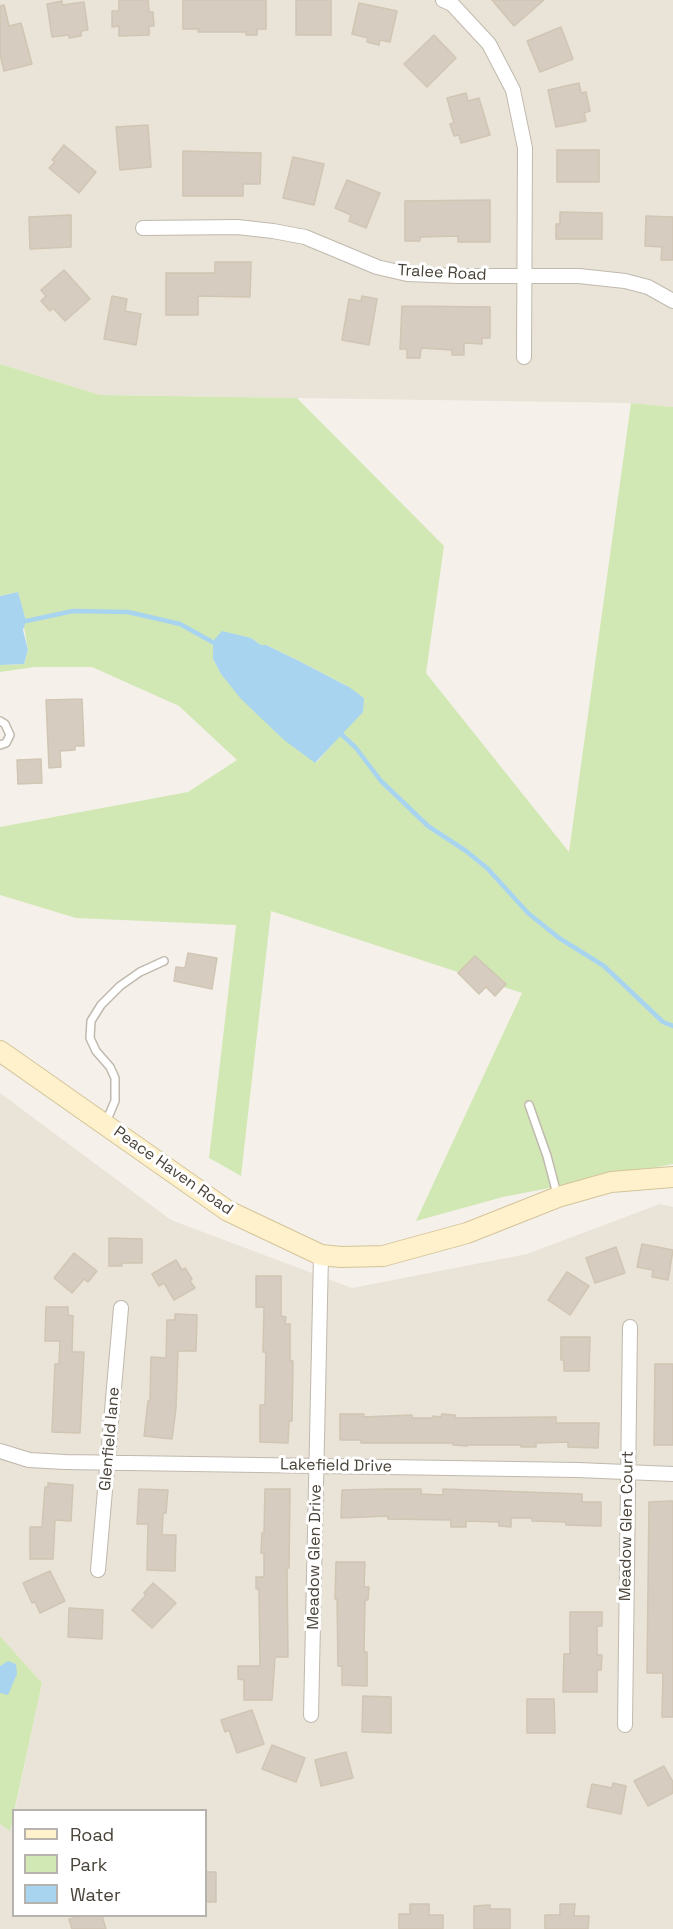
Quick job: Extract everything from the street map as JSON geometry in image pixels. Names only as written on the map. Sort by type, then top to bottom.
[{"type":"main road","name":"Peace Haven Road","points":[[0,1051],[228,1211],[321,1255],[383,1256],[467,1233],[558,1197],[611,1182],[673,1177]]},
{"type":"street","points":[[443,0],[452,4],[489,44],[513,90],[525,148],[524,357]]},
{"type":"street","name":"Tralee Road","points":[[142,228],[237,227],[273,231],[305,237],[377,267],[407,274],[579,276],[626,281],[648,287],[673,301]]},
{"type":"street","name":"Meadow Glen Drive","points":[[311,1715],[321,1255]]},
{"type":"street","name":"Glenfield lane","points":[[99,1570],[121,1308]]},
{"type":"street","name":"Meadow Glen Court","points":[[625,1725],[630,1327]]},
{"type":"street","name":"Lakefield Drive","points":[[0,1451],[29,1460],[109,1463],[317,1465],[673,1474]]},
{"type":"lane","points":[[0,721],[5,724],[10,735],[6,743],[0,745]]},
{"type":"lane","points":[[105,1125],[115,1101],[115,1078],[110,1067],[96,1051],[90,1038],[91,1021],[101,1005],[120,986],[140,972],[164,961]]},
{"type":"lane","points":[[529,1105],[547,1156],[558,1197]]},
{"type":"shaded area","points":[[0,0],[673,0],[673,407],[631,403],[100,395],[0,364]]},
{"type":"shaded area","points":[[0,1093],[171,1220],[352,1288],[527,1254],[660,1204],[673,1207],[673,1929],[0,1929],[0,1824],[10,1830],[12,1820],[12,1917],[207,1917],[207,1809],[15,1809],[42,1683],[0,1636]]},
{"type":"green space","points":[[0,364],[100,395],[297,398],[444,546],[426,673],[569,852],[631,403],[673,407],[673,1164],[503,1197],[416,1221],[522,993],[271,911],[241,1176],[209,1158],[236,925],[76,918],[0,895],[0,827],[188,792],[237,760],[179,706],[92,667],[35,667],[0,672],[0,665],[24,664],[28,650],[18,592],[0,596]],"holes":[[[251,638],[261,645],[266,645],[349,687],[342,733],[316,763],[221,674],[213,659],[213,641]]]},
{"type":"green space","points":[[0,1636],[42,1683],[15,1809],[12,1809],[10,1831],[0,1824]]},
{"type":"water","points":[[18,592],[26,621],[23,630],[28,650],[24,664],[0,665],[0,596]]},
{"type":"water","points":[[222,631],[251,638],[349,687],[364,698],[363,712],[315,763],[284,740],[241,699],[221,674],[213,659],[213,641]]},
{"type":"water","points":[[8,1661],[16,1664],[17,1674],[8,1695],[0,1693],[0,1666]]},
{"type":"building","points":[[119,0],[148,0],[149,12],[153,12],[154,26],[149,26],[149,35],[119,36],[119,26],[112,27],[112,11],[119,11]]},
{"type":"building","points":[[183,0],[266,0],[266,29],[257,29],[257,35],[246,35],[246,32],[198,32],[199,29],[183,29]]},
{"type":"building","points":[[296,0],[331,0],[331,35],[296,35]]},
{"type":"building","points":[[492,0],[544,0],[514,26]]},
{"type":"building","points":[[62,1],[62,5],[84,2],[88,30],[81,31],[81,36],[52,37],[47,4]]},
{"type":"building","points":[[359,3],[397,11],[390,42],[380,40],[379,45],[367,42],[368,38],[352,34]]},
{"type":"building","points":[[4,5],[9,26],[21,23],[32,64],[4,71],[0,55],[0,6]]},
{"type":"building","points":[[561,27],[573,59],[540,72],[527,41]]},
{"type":"building","points":[[434,35],[456,58],[427,87],[404,64]]},
{"type":"building","points":[[579,83],[581,93],[586,92],[590,111],[584,113],[586,121],[556,127],[548,90]]},
{"type":"building","points":[[466,93],[468,101],[479,98],[490,135],[461,143],[459,135],[454,136],[450,124],[454,123],[447,98]]},
{"type":"building","points":[[148,125],[151,167],[120,170],[116,127]]},
{"type":"building","points":[[64,145],[96,172],[79,193],[49,168],[55,162],[52,160]]},
{"type":"building","points":[[557,150],[599,150],[599,182],[557,182]]},
{"type":"building","points":[[183,151],[261,153],[260,184],[243,184],[243,196],[183,196]]},
{"type":"building","points":[[293,157],[324,164],[314,205],[283,198]]},
{"type":"building","points":[[347,180],[380,193],[366,228],[349,221],[351,215],[335,208]]},
{"type":"building","points":[[490,200],[490,242],[458,242],[458,236],[420,237],[420,241],[405,241],[405,201]]},
{"type":"building","points":[[560,212],[602,213],[602,239],[556,239],[556,224],[560,224]]},
{"type":"building","points":[[71,215],[71,247],[30,249],[29,217]]},
{"type":"building","points":[[646,216],[673,217],[673,260],[661,260],[662,247],[645,246]]},
{"type":"building","points":[[215,262],[251,262],[250,297],[198,296],[198,315],[166,315],[166,273],[215,273]]},
{"type":"building","points":[[64,270],[90,299],[65,321],[53,308],[50,311],[41,301],[46,296],[41,290]]},
{"type":"building","points":[[112,296],[127,299],[125,311],[141,314],[136,345],[104,339]]},
{"type":"building","points":[[362,296],[377,299],[369,345],[342,340],[349,299],[361,301]]},
{"type":"building","points":[[402,306],[490,307],[490,338],[482,338],[482,344],[464,343],[464,355],[452,355],[452,350],[421,348],[420,358],[407,358],[407,349],[400,349]]},
{"type":"building","points":[[82,699],[84,746],[75,746],[75,750],[60,751],[61,767],[49,768],[46,700]]},
{"type":"building","points":[[41,759],[42,783],[18,784],[17,760]]},
{"type":"building","points":[[188,953],[217,958],[212,989],[174,981],[176,967],[185,968]]},
{"type":"building","points":[[475,956],[506,984],[495,996],[486,987],[479,994],[458,973]]},
{"type":"building","points":[[109,1238],[142,1239],[142,1263],[122,1263],[122,1266],[109,1266]]},
{"type":"building","points":[[642,1244],[673,1250],[668,1280],[652,1277],[653,1270],[637,1267]]},
{"type":"building","points":[[616,1247],[625,1273],[595,1283],[586,1258]]},
{"type":"building","points":[[74,1253],[97,1271],[88,1282],[84,1279],[72,1293],[54,1278]]},
{"type":"building","points":[[176,1260],[182,1270],[185,1268],[195,1288],[174,1300],[164,1283],[159,1286],[152,1274]]},
{"type":"building","points":[[567,1272],[589,1286],[570,1315],[548,1300]]},
{"type":"building","points":[[256,1276],[281,1276],[281,1316],[286,1317],[285,1324],[290,1324],[290,1361],[293,1361],[292,1421],[289,1421],[288,1443],[260,1442],[260,1405],[265,1405],[266,1352],[263,1352],[264,1307],[256,1307]]},
{"type":"building","points":[[46,1307],[68,1307],[68,1315],[73,1316],[72,1352],[84,1352],[80,1433],[52,1432],[55,1364],[59,1364],[60,1341],[45,1341]]},
{"type":"building","points":[[175,1314],[197,1315],[196,1351],[178,1351],[176,1408],[172,1439],[144,1436],[148,1401],[150,1401],[151,1357],[166,1358],[167,1320],[175,1320]]},
{"type":"building","points":[[561,1337],[590,1337],[589,1371],[564,1371],[564,1360],[561,1360]]},
{"type":"building","points":[[655,1364],[673,1364],[673,1445],[654,1445]]},
{"type":"building","points":[[340,1414],[364,1414],[363,1417],[412,1415],[412,1418],[441,1417],[442,1414],[455,1415],[455,1418],[556,1417],[556,1423],[599,1423],[598,1448],[568,1447],[568,1442],[536,1443],[536,1447],[467,1446],[453,1445],[453,1443],[361,1443],[361,1440],[340,1440]]},
{"type":"building","points":[[48,1483],[73,1485],[71,1521],[55,1520],[53,1559],[30,1559],[30,1527],[42,1527],[45,1487],[48,1487]]},
{"type":"building","points":[[139,1489],[168,1490],[166,1513],[163,1513],[162,1535],[176,1535],[175,1571],[147,1570],[148,1524],[137,1524]]},
{"type":"building","points":[[265,1489],[290,1489],[289,1568],[287,1568],[288,1657],[275,1657],[272,1700],[244,1700],[244,1680],[238,1679],[238,1666],[260,1666],[259,1589],[256,1589],[256,1577],[264,1577],[264,1553],[261,1553]]},
{"type":"building","points":[[421,1489],[421,1494],[443,1495],[443,1489],[582,1494],[582,1502],[601,1502],[601,1526],[566,1525],[566,1522],[532,1521],[532,1518],[511,1518],[511,1527],[499,1526],[499,1522],[466,1521],[466,1527],[451,1527],[451,1520],[388,1519],[388,1516],[341,1518],[342,1490]]},
{"type":"building","points":[[673,1501],[673,1717],[662,1717],[663,1673],[647,1673],[649,1502]]},
{"type":"building","points":[[336,1562],[365,1562],[364,1587],[369,1587],[368,1600],[365,1600],[364,1652],[367,1652],[367,1686],[342,1685],[342,1666],[338,1666]]},
{"type":"building","points":[[50,1571],[65,1601],[40,1613],[35,1602],[32,1603],[23,1583]]},
{"type":"building","points":[[153,1583],[176,1603],[152,1628],[132,1610],[146,1595],[144,1593]]},
{"type":"building","points":[[69,1608],[103,1610],[102,1639],[68,1637]]},
{"type":"building","points":[[570,1612],[602,1612],[602,1626],[597,1626],[597,1655],[602,1655],[601,1670],[597,1670],[597,1692],[563,1692],[564,1654],[570,1654]]},
{"type":"building","points":[[363,1696],[391,1697],[391,1733],[362,1732]]},
{"type":"building","points":[[527,1699],[554,1699],[555,1733],[527,1733]]},
{"type":"building","points":[[252,1710],[264,1744],[237,1753],[229,1730],[225,1732],[221,1720]]},
{"type":"building","points":[[272,1745],[305,1758],[296,1782],[262,1769]]},
{"type":"building","points":[[346,1752],[353,1778],[321,1786],[315,1760]]},
{"type":"building","points":[[664,1766],[673,1782],[673,1793],[648,1806],[634,1781]]},
{"type":"building","points":[[613,1783],[626,1786],[621,1814],[587,1807],[592,1784],[612,1788]]},
{"type":"building","points":[[207,1872],[216,1872],[216,1902],[207,1902]]},
{"type":"building","points":[[410,1904],[429,1904],[429,1915],[443,1915],[443,1929],[399,1929],[399,1914],[410,1914]]},
{"type":"building","points":[[560,1904],[575,1904],[574,1916],[589,1916],[588,1929],[545,1929],[545,1915],[560,1915]]},
{"type":"building","points":[[490,1905],[490,1909],[510,1909],[510,1929],[474,1929],[474,1906]]},
{"type":"building","points":[[102,1917],[106,1929],[72,1929],[69,1919]]},
{"type":"waterway","points":[[26,621],[73,611],[128,612],[180,624],[216,644]]},
{"type":"waterway","points":[[338,731],[356,748],[381,781],[428,826],[487,868],[528,913],[559,938],[604,966],[663,1022],[673,1026]]}]
